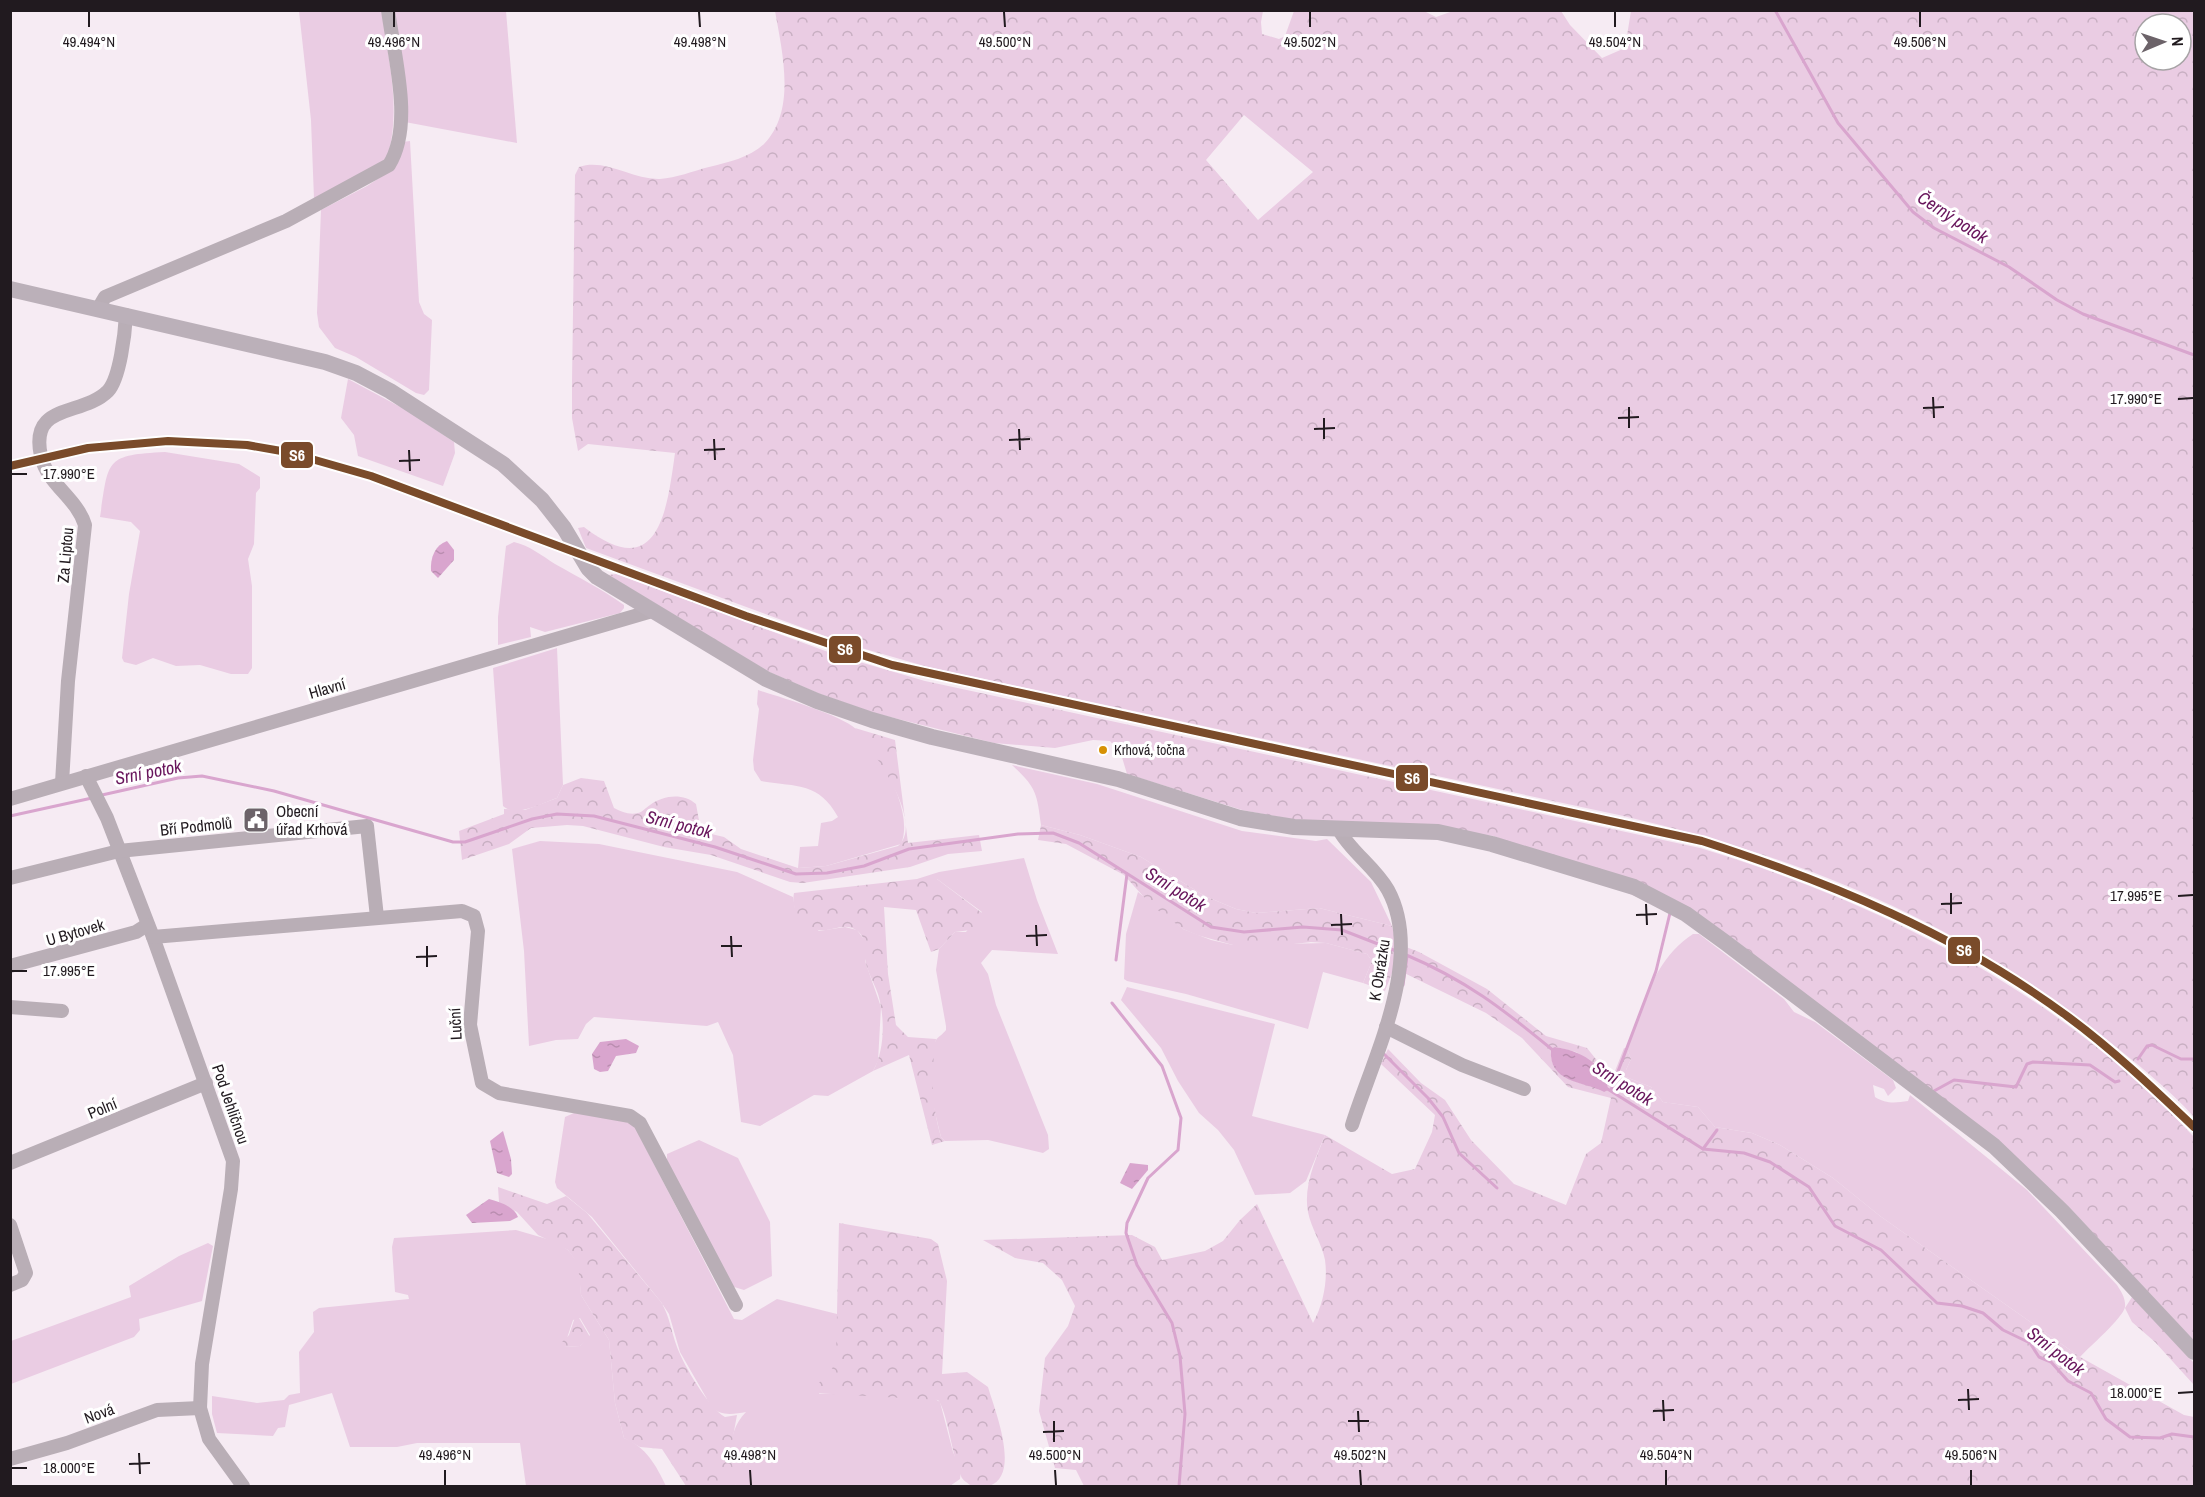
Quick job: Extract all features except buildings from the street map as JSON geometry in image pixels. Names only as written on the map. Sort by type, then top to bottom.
[{"type":"main road","points":[[10,289],[325,362],[356,373],[383,387],[513,471],[557,519],[588,568],[652,611],[766,679],[817,701],[932,737],[1108,776],[1240,818],[1294,827],[1438,832],[1492,843],[1634,887],[1686,914],[1994,1146],[2062,1211],[2194,1352]]},
{"type":"street","points":[[98,309],[105,297],[286,221],[389,165],[395,156],[402,128],[388,10]]},
{"type":"street","name":"Za Liptou","points":[[62,783],[68,681],[85,525],[78,510],[51,478],[43,464],[39,444],[40,432],[50,416],[91,402],[110,389],[116,376],[126,315]]},
{"type":"street","name":"Hlavní","points":[[10,799],[652,611]]},
{"type":"street","name":"Pod Jehličnou","points":[[86,776],[106,818],[150,931],[233,1161],[231,1189],[202,1364],[200,1408],[209,1439],[243,1486]]},
{"type":"street","name":"Bří Podmolů","points":[[10,878],[119,851],[368,826],[377,917]]},
{"type":"street","name":"K Obrázku","points":[[1339,830],[1343,838],[1364,858],[1389,892],[1402,934],[1386,1027],[1352,1125]]},
{"type":"street","name":"Luční","points":[[150,931],[462,911],[474,916],[478,931],[470,1025],[472,1044],[482,1083],[499,1093],[630,1116],[640,1123],[736,1305]]},
{"type":"street","name":"U Bytovek","points":[[10,966],[136,932],[150,931]]},
{"type":"street","points":[[10,1007],[62,1011]]},
{"type":"street","name":"K Obrázku","points":[[1386,1027],[1462,1065],[1524,1089]]},
{"type":"street","name":"Polní","points":[[10,1163],[206,1083]]},
{"type":"street","points":[[10,1225],[26,1273],[22,1280],[10,1285]]},
{"type":"street","name":"Nová","points":[[10,1459],[67,1443],[157,1410],[200,1408]]},
{"type":"green space","points":[[1456,10],[1561,11],[1570,25],[1602,58],[1625,48],[1631,11],[2194,11],[2194,1117],[2163,1086],[2106,1039],[2050,997],[1993,960],[1935,927],[1875,898],[1814,873],[1751,851],[1619,815],[928,667],[844,643],[586,548],[578,528],[584,527],[609,543],[629,548],[644,544],[655,533],[668,497],[675,453],[588,444],[578,451],[572,418],[575,175],[579,167],[599,165],[660,179],[738,159],[758,149],[774,130],[781,114],[784,98],[783,62],[775,11],[1263,11],[1262,34],[1279,39],[1285,36],[1294,11],[1424,11],[1436,17]],"holes":[[[1244,115],[1313,172],[1258,220],[1206,160]]]},
{"type":"green space","points":[[299,11],[382,11],[394,103],[387,159],[314,199],[311,120]]},
{"type":"green space","points":[[389,11],[506,11],[517,143],[405,122]]},
{"type":"green space","points":[[410,141],[419,302],[424,314],[432,320],[429,390],[424,395],[416,393],[356,357],[335,348],[319,327],[317,313],[321,210],[390,171],[403,142]]},
{"type":"green space","points":[[348,379],[406,410],[454,442],[455,453],[443,486],[358,456],[354,435],[341,418]]},
{"type":"green space","points":[[165,452],[239,464],[260,477],[260,488],[256,493],[254,544],[248,559],[252,586],[252,668],[248,674],[231,674],[200,665],[176,666],[153,658],[136,665],[124,662],[122,658],[129,594],[140,531],[131,522],[100,517],[105,483],[113,464],[120,459],[130,455]]},
{"type":"green space","points":[[514,542],[530,548],[599,588],[624,605],[624,608],[620,613],[545,632],[530,627],[531,637],[498,645],[498,617],[506,546]]},
{"type":"green space","points":[[616,574],[839,656],[925,681],[1700,848],[1837,897],[1903,926],[2028,997],[2087,1039],[2142,1086],[2194,1137],[2194,1341],[2067,1205],[1731,937],[1494,836],[1295,820],[1242,810],[1127,774],[1121,754],[1110,741],[1093,740],[1055,748],[994,743],[874,713],[820,694],[769,672],[608,575]]},
{"type":"green space","points":[[557,648],[563,785],[557,798],[515,811],[503,806],[493,668]]},
{"type":"green space","points":[[758,690],[810,707],[848,723],[856,729],[875,751],[899,799],[904,831],[901,844],[826,866],[798,868],[800,847],[818,846],[821,823],[838,817],[823,797],[815,792],[806,788],[761,781],[754,770],[753,760],[759,709]]},
{"type":"green space","points":[[855,728],[895,740],[905,819],[893,786]]},
{"type":"green space","points":[[1012,765],[1097,784],[1242,831],[1316,841],[1327,839],[1371,882],[1392,926],[1319,908],[1256,913],[1236,909],[1205,896],[1141,857],[1080,835],[1041,825],[1034,791]]},
{"type":"green space","points":[[581,778],[604,781],[614,808],[623,812],[635,814],[667,797],[691,800],[696,804],[700,826],[707,833],[724,837],[741,849],[798,868],[826,866],[898,846],[905,835],[905,822],[908,843],[979,835],[982,851],[948,854],[910,867],[803,883],[790,882],[711,855],[664,847],[583,826],[531,828],[509,844],[462,860],[459,831],[504,814],[504,809],[525,810],[557,798],[563,785]]},
{"type":"green space","points":[[1041,825],[1080,835],[1141,857],[1205,896],[1236,909],[1256,913],[1319,908],[1392,926],[1396,943],[1419,952],[1487,989],[1546,1036],[1587,1048],[1603,1068],[1615,1071],[1624,1048],[1627,1049],[1631,1059],[1626,1070],[1626,1077],[1651,1087],[1663,1102],[1698,1107],[1715,1127],[1752,1133],[1780,1145],[1833,1178],[1880,1216],[2080,1357],[2184,1415],[2194,1417],[2194,1486],[1084,1486],[1076,1470],[1055,1468],[1039,1411],[1045,1358],[1068,1326],[1075,1306],[1062,1280],[1043,1263],[1015,1258],[983,1240],[1132,1235],[1155,1247],[1162,1260],[1205,1251],[1223,1241],[1257,1204],[1313,1323],[1324,1293],[1326,1268],[1324,1254],[1308,1212],[1307,1192],[1311,1173],[1325,1135],[1392,1174],[1415,1169],[1432,1132],[1435,1115],[1381,1064],[1388,1049],[1421,1083],[1445,1100],[1471,1140],[1514,1184],[1566,1205],[1586,1154],[1601,1143],[1611,1098],[1568,1087],[1522,1038],[1486,1013],[1394,968],[1385,991],[1363,983],[1372,961],[1367,954],[1326,943],[1311,942],[1258,948],[1233,945],[1197,935],[1183,929],[1152,906],[1124,875],[1066,844],[1038,840]],"holes":[[[1556,1047],[1576,1052],[1599,1067],[1604,1092],[1568,1079],[1555,1068],[1551,1049]]]},
{"type":"green space","points":[[540,841],[599,844],[737,872],[793,897],[795,908],[819,931],[845,927],[857,930],[866,942],[865,961],[881,1007],[878,1061],[873,1071],[828,1096],[814,1095],[760,1126],[741,1122],[733,1055],[718,1022],[707,1026],[594,1017],[586,1024],[578,1039],[556,1040],[529,1046],[524,951],[512,849]]},
{"type":"green space","points":[[1024,858],[1058,954],[992,950],[981,963],[988,974],[996,1005],[1048,1135],[1049,1149],[1043,1153],[988,1140],[945,1141],[941,1137],[935,1114],[930,1076],[932,1052],[936,1040],[946,1030],[936,970],[939,949],[955,932],[966,932],[982,912],[937,879],[936,875],[939,872]]},
{"type":"green space","points":[[939,872],[937,879],[982,913],[984,920],[978,929],[955,932],[939,949],[931,952],[916,910],[884,907],[888,974],[896,1025],[908,1037],[936,1039],[933,1064],[934,1100],[941,1137],[945,1141],[932,1145],[909,1055],[873,1071],[882,1043],[882,1013],[878,994],[866,963],[862,936],[850,927],[816,930],[801,919],[793,897],[794,893],[917,879]]},
{"type":"green space","points":[[1138,892],[1183,929],[1211,940],[1233,945],[1326,943],[1367,954],[1372,961],[1363,983],[1323,972],[1308,1029],[1186,994],[1127,981],[1124,979],[1126,934]]},
{"type":"green space","points":[[1693,934],[1699,934],[1784,999],[1794,1012],[1815,1022],[1893,1080],[1896,1088],[1888,1096],[1884,1089],[1873,1085],[1875,1097],[1887,1102],[1895,1102],[1908,1101],[1910,1095],[2027,1190],[2117,1285],[2125,1301],[2123,1312],[2080,1357],[1880,1216],[1833,1178],[1780,1145],[1752,1133],[1715,1127],[1698,1107],[1663,1102],[1651,1087],[1626,1077],[1626,1070],[1631,1059],[1627,1049],[1651,985],[1668,957]]},
{"type":"green space","points":[[1127,987],[1275,1024],[1252,1116],[1325,1135],[1306,1181],[1290,1193],[1255,1195],[1234,1150],[1218,1130],[1199,1113],[1178,1081],[1161,1048],[1121,1000]]},
{"type":"green space","points":[[574,1113],[614,1117],[635,1127],[734,1319],[742,1320],[777,1299],[837,1314],[839,1334],[837,1358],[819,1394],[847,1393],[935,1399],[940,1402],[953,1452],[961,1470],[960,1479],[950,1486],[736,1486],[730,1457],[732,1437],[740,1419],[746,1412],[723,1413],[711,1406],[680,1352],[669,1314],[661,1302],[592,1217],[557,1188],[555,1182],[565,1117]]},
{"type":"green space","points":[[699,1140],[738,1158],[770,1222],[772,1276],[744,1290],[731,1286],[667,1160],[667,1154]]},
{"type":"green space","points":[[498,1187],[547,1204],[566,1196],[587,1213],[661,1302],[680,1355],[698,1386],[712,1405],[725,1417],[737,1415],[730,1453],[736,1486],[686,1486],[662,1449],[640,1447],[624,1438],[615,1403],[609,1340],[581,1295],[578,1264],[568,1250],[538,1235],[517,1212],[499,1202]]},
{"type":"green space","points":[[839,1223],[931,1239],[938,1244],[947,1281],[942,1374],[967,1372],[988,1387],[1000,1425],[1005,1456],[1004,1469],[999,1480],[989,1486],[971,1486],[962,1477],[938,1400],[814,1393],[818,1384],[831,1370],[836,1358]]},
{"type":"green space","points":[[516,1230],[554,1241],[568,1250],[579,1264],[581,1295],[609,1340],[615,1403],[624,1438],[638,1446],[650,1458],[666,1486],[526,1486],[520,1443],[417,1443],[397,1447],[350,1447],[332,1393],[289,1405],[285,1427],[278,1428],[273,1436],[217,1433],[212,1414],[212,1396],[257,1403],[284,1400],[289,1395],[300,1393],[299,1352],[314,1332],[313,1312],[319,1308],[409,1299],[408,1295],[395,1292],[392,1247],[394,1238]],"holes":[[[580,1318],[590,1335],[580,1346],[564,1347],[573,1320]]]},
{"type":"green space","points":[[208,1243],[213,1246],[202,1301],[139,1319],[140,1330],[134,1337],[11,1384],[11,1341],[131,1297],[129,1286],[179,1256]]},
{"type":"green space","points":[[2132,1297],[2194,1363],[2194,1385],[2155,1342],[2132,1322],[2125,1308]]},
{"type":"green space","points":[[575,1317],[579,1318],[590,1337],[580,1346],[564,1347],[562,1342],[569,1335]]},
{"type":"water","points":[[447,541],[454,550],[454,560],[438,578],[431,571],[431,561],[436,549]]},
{"type":"water","points":[[626,1039],[639,1046],[636,1053],[616,1056],[608,1071],[600,1072],[594,1069],[592,1054],[600,1042]]},
{"type":"water","points":[[1555,1047],[1573,1051],[1590,1060],[1603,1073],[1608,1090],[1604,1092],[1561,1075],[1555,1069],[1552,1060],[1551,1049]]},
{"type":"water","points":[[503,1131],[511,1159],[512,1174],[509,1177],[497,1173],[490,1141]]},
{"type":"water","points":[[1130,1163],[1148,1165],[1148,1170],[1132,1189],[1120,1183]]},
{"type":"water","points":[[489,1199],[510,1207],[518,1217],[510,1221],[472,1223],[466,1215]]},
{"type":"waterway","name":"Černý potok","points":[[1775,10],[1838,123],[1913,212],[1934,228],[2009,267],[2057,300],[2083,314],[2194,355]]},
{"type":"waterway","name":"Srní potok","points":[[102,795],[178,778],[202,776],[274,791],[453,842],[465,842],[532,819],[557,814],[594,816],[715,847],[796,874],[827,873],[864,866],[909,849],[1018,834],[1053,833],[1079,843],[1211,927],[1244,932],[1303,927],[1342,930],[1396,951]]},
{"type":"waterway","name":"Srní potok","points":[[10,816],[92,798]]},
{"type":"waterway","points":[[1116,960],[1127,874]]},
{"type":"waterway","points":[[1611,1090],[1656,971],[1670,913]]},
{"type":"waterway","name":"Srní potok","points":[[1404,954],[1446,974],[1483,996],[1554,1051]]},
{"type":"waterway","points":[[1403,985],[1407,956]]},
{"type":"waterway","points":[[1112,1003],[1162,1066],[1181,1118],[1178,1150],[1148,1178],[1127,1223],[1126,1233],[1137,1265],[1172,1323],[1180,1356],[1185,1414],[1179,1486]]},
{"type":"waterway","points":[[2138,1059],[2147,1046],[2152,1045],[2181,1059],[2194,1059]]},
{"type":"waterway","points":[[1384,1054],[1428,1098],[1443,1117],[1459,1153],[1497,1188]]},
{"type":"waterway","points":[[1934,1091],[1954,1080],[2016,1087],[2027,1064],[2033,1062],[2090,1065],[2115,1082],[2119,1081]]},
{"type":"waterway","name":"Srní potok","points":[[1606,1088],[1703,1149],[1744,1153],[1770,1162],[1809,1187],[1835,1226],[1881,1250],[1937,1303],[1962,1306],[1983,1313],[2003,1330],[2030,1343],[2039,1357],[2051,1362],[2068,1381],[2091,1393],[2106,1419],[2130,1437],[2160,1438],[2172,1434],[2194,1437]]},
{"type":"waterway","points":[[1703,1149],[1717,1130]]},
{"type":"transit line","name":"S6","points":[[10,466],[88,448],[168,441],[247,445],[287,452],[371,476],[746,616],[892,665],[1702,841],[1798,875],[1892,913],[1981,960],[2025,987],[2084,1029],[2132,1069],[2194,1127]]},
{"type":"place","name":"Krhová, točna","points":[[1103,750]]},
{"type":"place","name":"Obecní úřad Krhová","points":[[256,820]]}]
